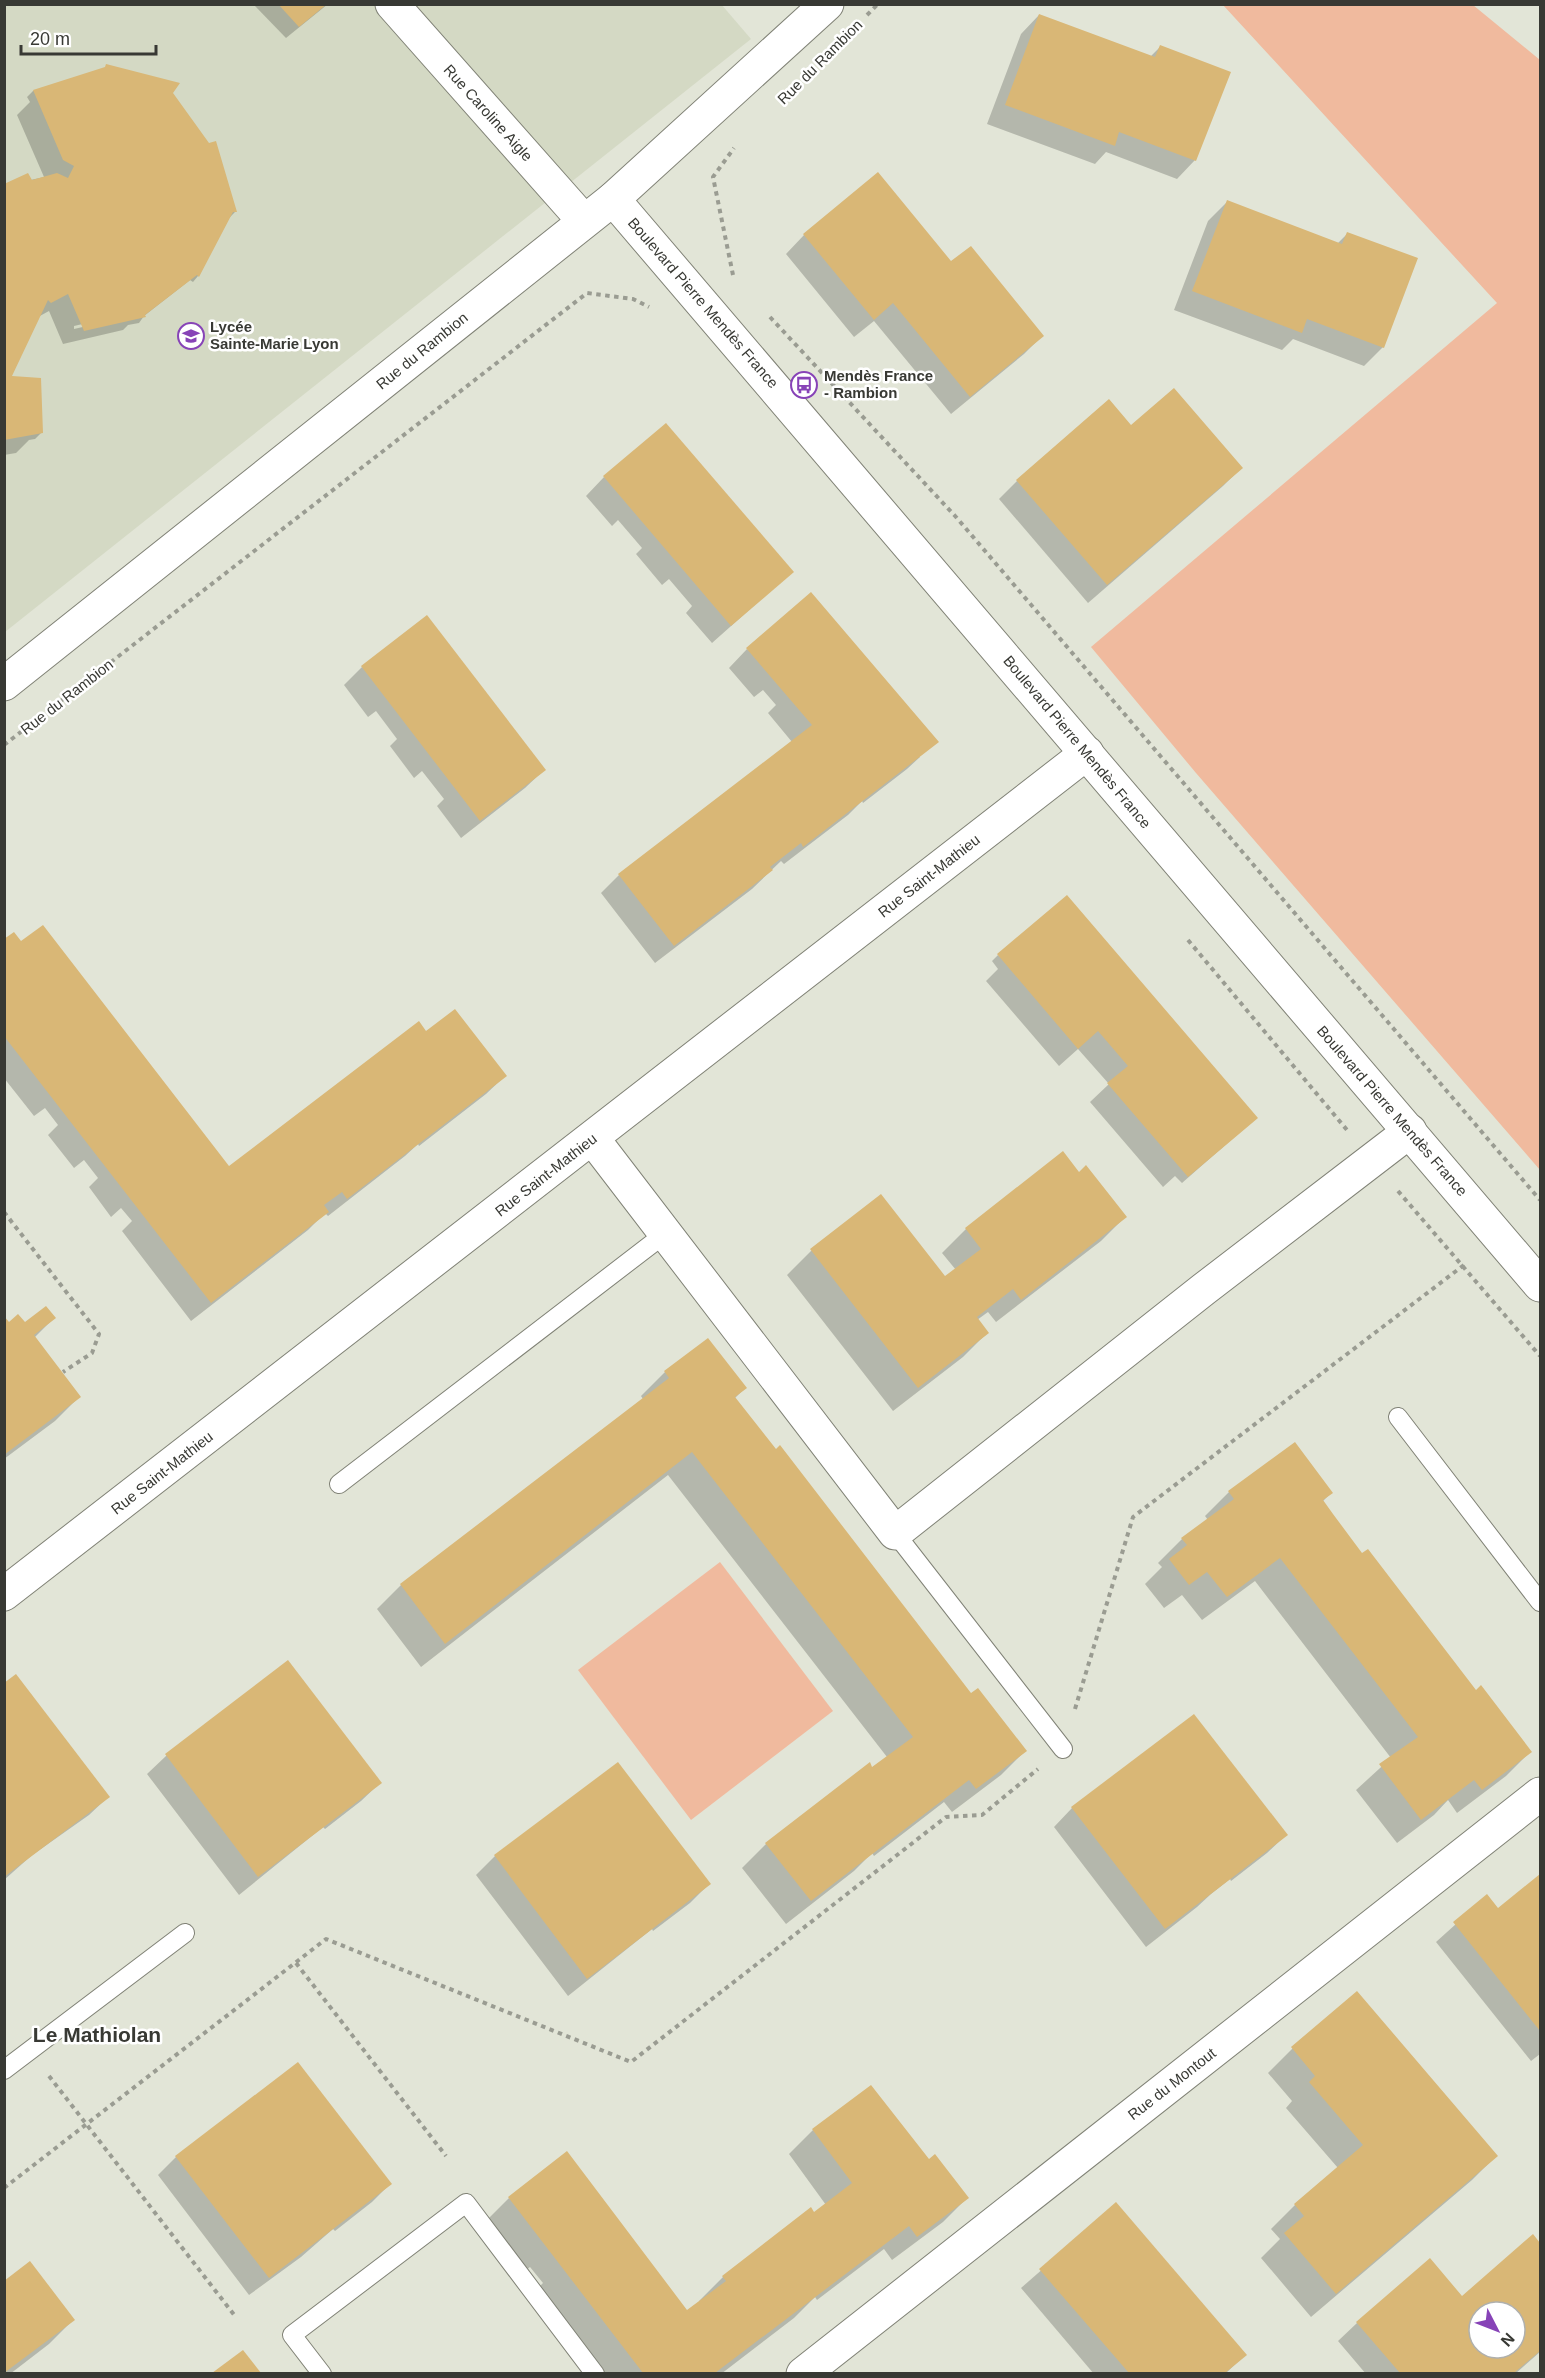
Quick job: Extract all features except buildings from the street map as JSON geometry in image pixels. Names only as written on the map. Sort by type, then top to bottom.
[{"type":"street","name":"Rue Caroline Aigle","points":[[392,4],[584,221]]},
{"type":"street","name":"Rue du Rambion","points":[[4,684],[613,199],[827,4]]},
{"type":"street","name":"Boulevard Pierre Mendès France","points":[[613,199],[1540,1285]]},
{"type":"street","name":"Rue Saint-Mathieu","points":[[4,1594],[593,1139],[1087,753]]},
{"type":"street","points":[[593,1139],[895,1533],[1204,1289],[1410,1131]]},
{"type":"street","name":"Rue du Montout","points":[[803,2373],[1540,1794]]},
{"type":"lane","points":[[339,1484],[666,1233]]},
{"type":"lane","points":[[1398,1417],[1540,1602]]},
{"type":"lane","points":[[895,1533],[1063,1749]]},
{"type":"lane","points":[[4,2070],[185,1933]]},
{"type":"lane","points":[[322,2373],[292,2335],[466,2203],[595,2373]]},
{"type":"path","name":"Rue du Rambion","points":[[863,19],[878,4]]},
{"type":"path","points":[[734,279],[713,177],[738,143]]},
{"type":"path","name":"Rue du Rambion","points":[[4,745],[587,292],[633,299],[656,310]]},
{"type":"path","points":[[767,313],[956,517],[1540,1200]]},
{"type":"path","points":[[4,1212],[99,1334],[92,1353],[63,1372]]},
{"type":"path","points":[[4,2188],[326,1939],[631,2062],[946,1817],[982,1815],[1063,1749],[1133,1517],[1501,1238]]},
{"type":"path","points":[[296,1963],[446,2156]]},
{"type":"path","points":[[29,2052],[235,2316]]},
{"type":"shaded area","name":"Lycée Sainte-Marie Lyon","points":[[721,4],[751,39],[5,632],[5,5]]},
{"type":"shaded area","points":[[1223,5],[1473,5],[1540,60],[1540,1170],[1196,773],[1091,647],[1497,303]]},
{"type":"shaded area","points":[[720,1562],[833,1711],[691,1820],[578,1670]]},
{"type":"place","name":"Lycée Sainte-Marie Lyon","points":[[191,336]]},
{"type":"place","name":"Mendès France - Rambion","points":[[804,385]]},
{"type":"district","name":"Le Mathiolan","points":[[97,2035]]}]
